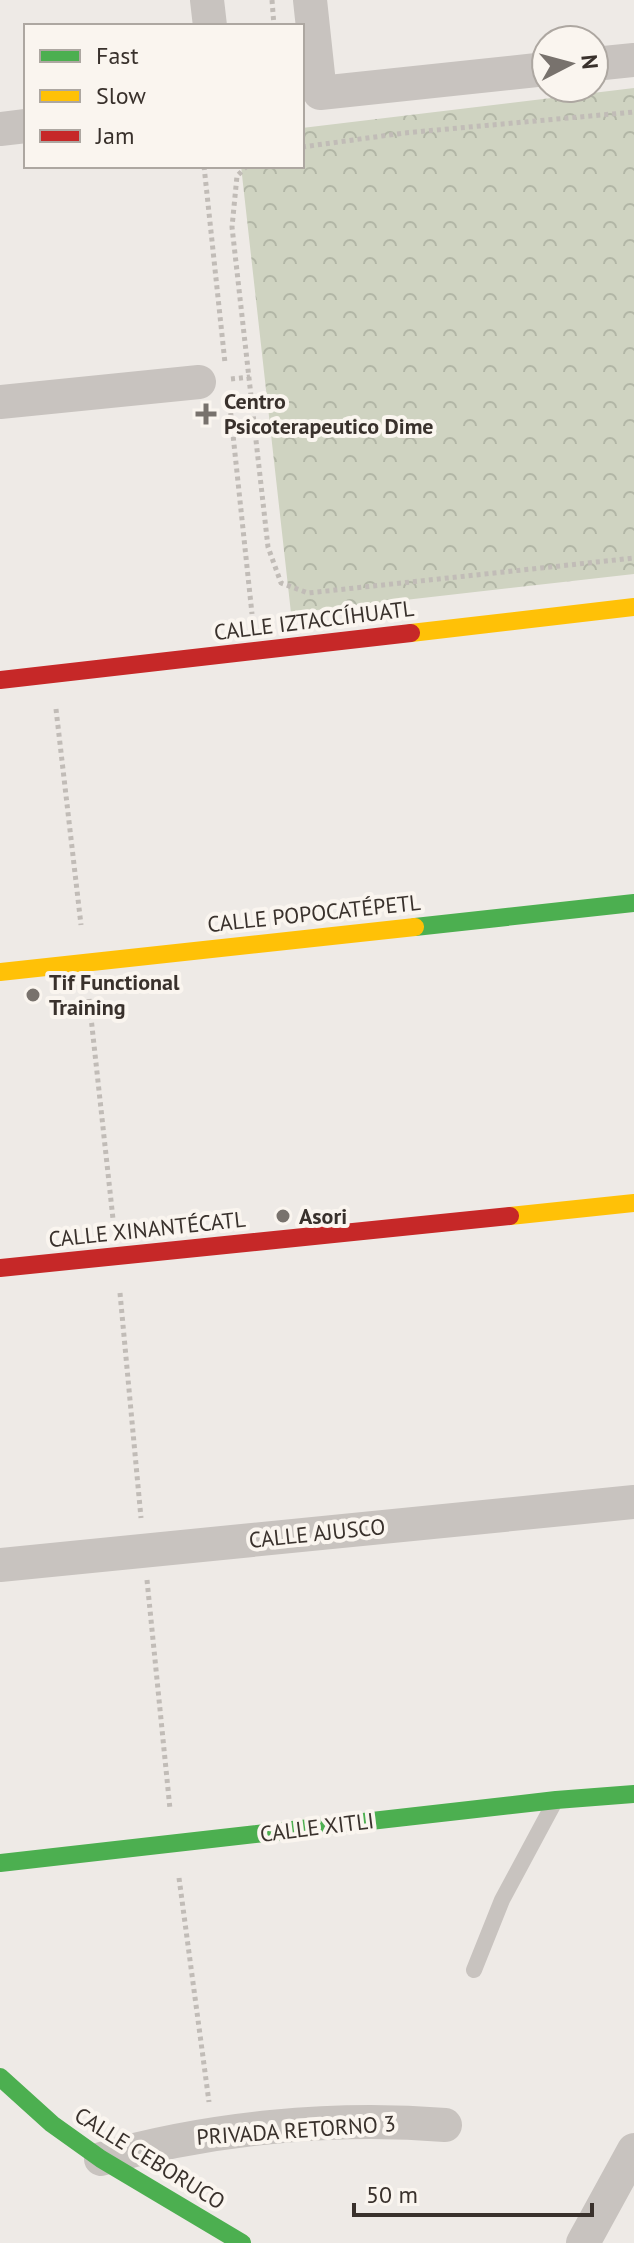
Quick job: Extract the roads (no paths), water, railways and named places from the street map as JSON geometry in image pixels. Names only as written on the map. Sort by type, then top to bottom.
[{"type":"street","points":[[207,0],[210,24]]},
{"type":"street","points":[[310,0],[320,93],[530,71]]},
{"type":"street","points":[[610,62],[634,60]]},
{"type":"street","points":[[0,129],[24,126]]},
{"type":"street","points":[[0,402],[218,380]]},
{"type":"street","name":"CALLE IZTACCÍHUATL","points":[[0,680],[634,607]]},
{"type":"street","name":"CALLE POPOCATÉPETL","points":[[0,972],[634,903]]},
{"type":"street","name":"CALLE XINANTÉCATL","points":[[0,1268],[634,1203]]},
{"type":"street","name":"CALLE AJUSCO","points":[[0,1565],[634,1502]]},
{"type":"street","name":"CALLE XITLI","points":[[0,1863],[556,1800],[634,1794]]},
{"type":"street","name":"CALLE CEBORUCO","points":[[0,2077],[52,2124],[101,2159],[242,2243]]},
{"type":"street","name":"PRIVADA RETORNO 3","points":[[101,2159],[156,2143],[214,2135],[398,2121],[445,2125]]},
{"type":"street","points":[[583,2243],[634,2150]]},
{"type":"lane","points":[[474,1970],[502,1900],[556,1800]]},
{"type":"place","name":"Centro Psicoterapeutico Dime","points":[[206,414]]},
{"type":"place","name":"Tif Functional Training","points":[[33,995]]},
{"type":"place","name":"Asori","points":[[283,1216]]}]
